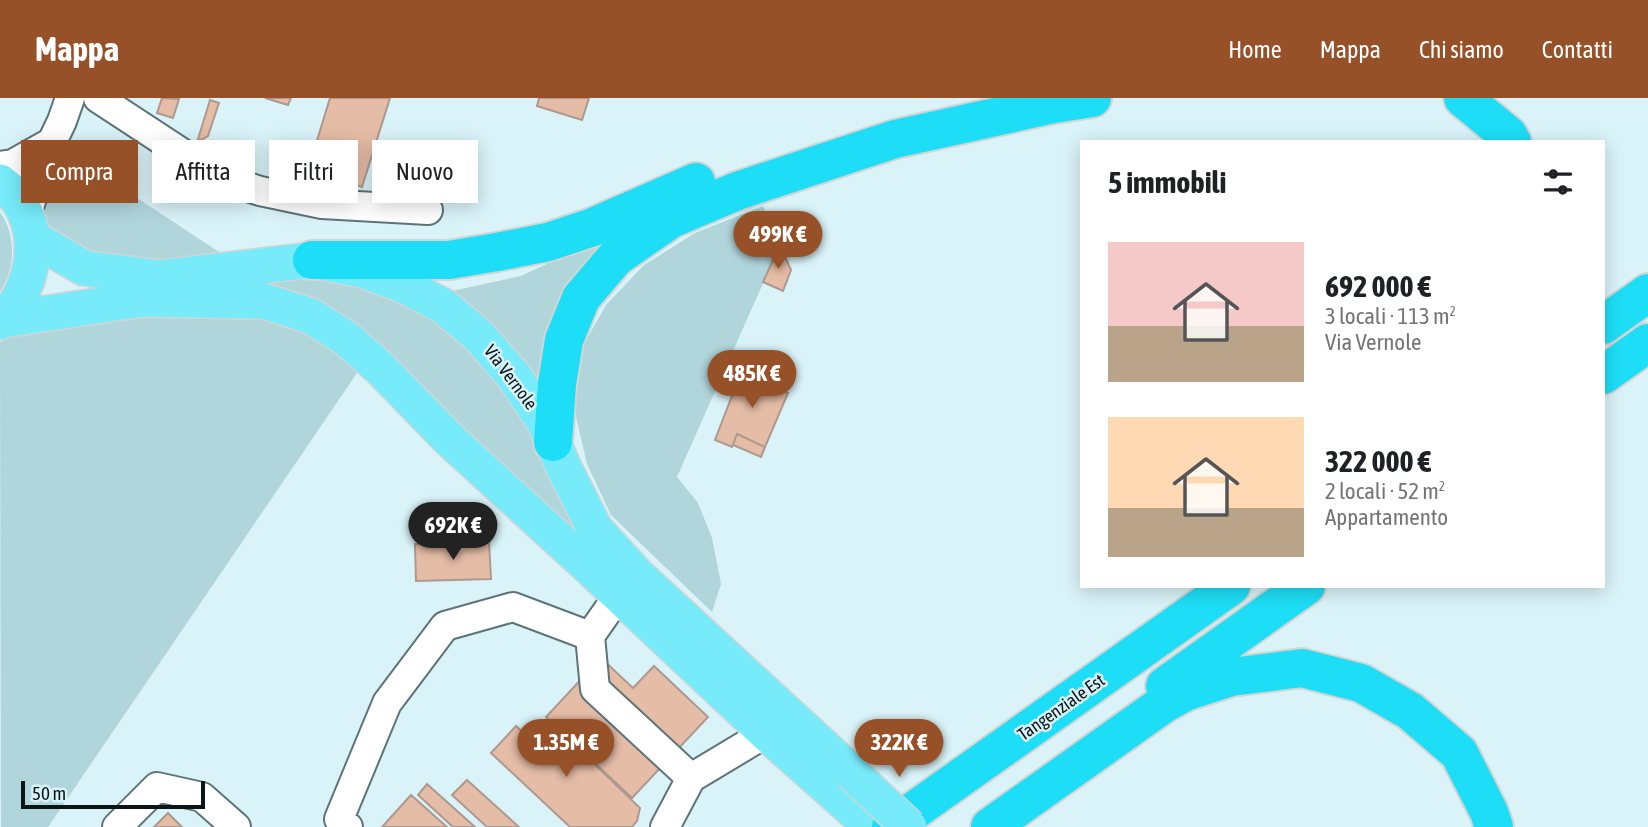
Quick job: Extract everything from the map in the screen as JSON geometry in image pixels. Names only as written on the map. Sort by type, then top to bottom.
[{"type":"highway","points":[[312,260],[449,260],[548,242],[801,142],[969,98]]},
{"type":"highway","points":[[554,442],[557,384],[564,340],[581,298],[616,257],[671,219],[737,191],[895,139],[1092,98]]},
{"type":"highway","points":[[1463,98],[1511,140]]},
{"type":"highway","points":[[1605,324],[1648,293]]},
{"type":"highway","points":[[1605,374],[1648,344]]},
{"type":"highway","name":"Tangenziale Est","points":[[891,827],[1228,588]]},
{"type":"highway","points":[[971,827],[1303,588]]},
{"type":"highway","points":[[990,827],[1165,703],[1185,692],[1231,677],[1302,668],[1361,683],[1410,710],[1459,753],[1494,827]]},
{"type":"main road","name":"Via Vernole","points":[[0,182],[8,188],[29,227],[84,268],[159,278],[312,260],[362,270],[403,285],[443,306],[478,335],[513,375],[545,423],[596,529],[638,576],[841,780]]},
{"type":"main road","points":[[1,321],[22,297],[32,268],[29,227]]},
{"type":"main road","points":[[1,321],[143,299],[262,301],[311,316],[347,339],[380,368],[449,439],[766,733],[909,827]]},
{"type":"main road","points":[[841,780],[872,827]]},
{"type":"street","points":[[53,140],[70,98]]},
{"type":"street","points":[[98,98],[220,178],[260,191],[322,204],[428,210]]},
{"type":"street","points":[[0,166],[21,159]]},
{"type":"street","points":[[29,227],[35,203]]},
{"type":"street","points":[[618,596],[590,636],[595,689],[691,778]]},
{"type":"street","points":[[341,824],[387,703],[445,626],[513,607],[590,636]]},
{"type":"street","points":[[665,827],[691,778],[766,733]]},
{"type":"street","points":[[117,827],[157,787],[202,797],[236,827]]},
{"type":"shaded area","points":[[138,199],[222,254],[181,262],[116,262],[48,233],[42,203],[138,203]]},
{"type":"shaded area","points":[[763,206],[780,245],[677,477],[698,503],[712,538],[721,584],[712,612],[611,515],[587,464],[573,404],[581,349],[606,305],[644,265],[695,233]]},
{"type":"shaded area","points":[[0,212],[9,231],[12,252],[9,272],[0,291]]},
{"type":"shaded area","points":[[606,242],[555,312],[542,347],[537,386],[438,294],[521,276],[568,254]]},
{"type":"shaded area","points":[[319,278],[369,289],[409,306],[451,329],[520,405],[592,551],[364,342],[233,286],[270,279]]},
{"type":"shaded area","points":[[242,312],[296,325],[330,347],[357,373],[48,827],[1,827],[0,342],[26,328],[77,316]]},
{"type":"building","points":[[162,98],[179,99],[173,118],[157,113]]},
{"type":"building","points":[[265,98],[291,98],[288,105]]},
{"type":"building","points":[[330,98],[390,98],[377,140],[372,140],[372,155],[362,187],[358,186],[358,140],[317,140]]},
{"type":"building","points":[[539,98],[589,98],[582,120],[537,106]]},
{"type":"building","points":[[210,100],[219,103],[208,136],[198,139]]},
{"type":"building","points":[[780,245],[791,270],[783,291],[763,282]]},
{"type":"building","points":[[743,367],[771,379],[769,384],[788,393],[765,447],[737,434],[732,447],[715,440]]},
{"type":"building","points":[[737,434],[765,447],[761,457],[733,445]]},
{"type":"building","points":[[489,542],[491,579],[416,581],[415,544]]},
{"type":"building","points":[[601,658],[633,688],[654,666],[708,717],[632,798],[546,717]]},
{"type":"building","points":[[550,721],[640,808],[637,821],[632,827],[570,827],[491,753],[516,726],[527,736],[539,724]]},
{"type":"building","points":[[467,780],[519,827],[487,827],[452,795]]},
{"type":"building","points":[[427,784],[475,827],[453,827],[418,795]]},
{"type":"building","points":[[411,795],[447,827],[382,827]]},
{"type":"building","points":[[168,813],[182,827],[154,827]]}]
